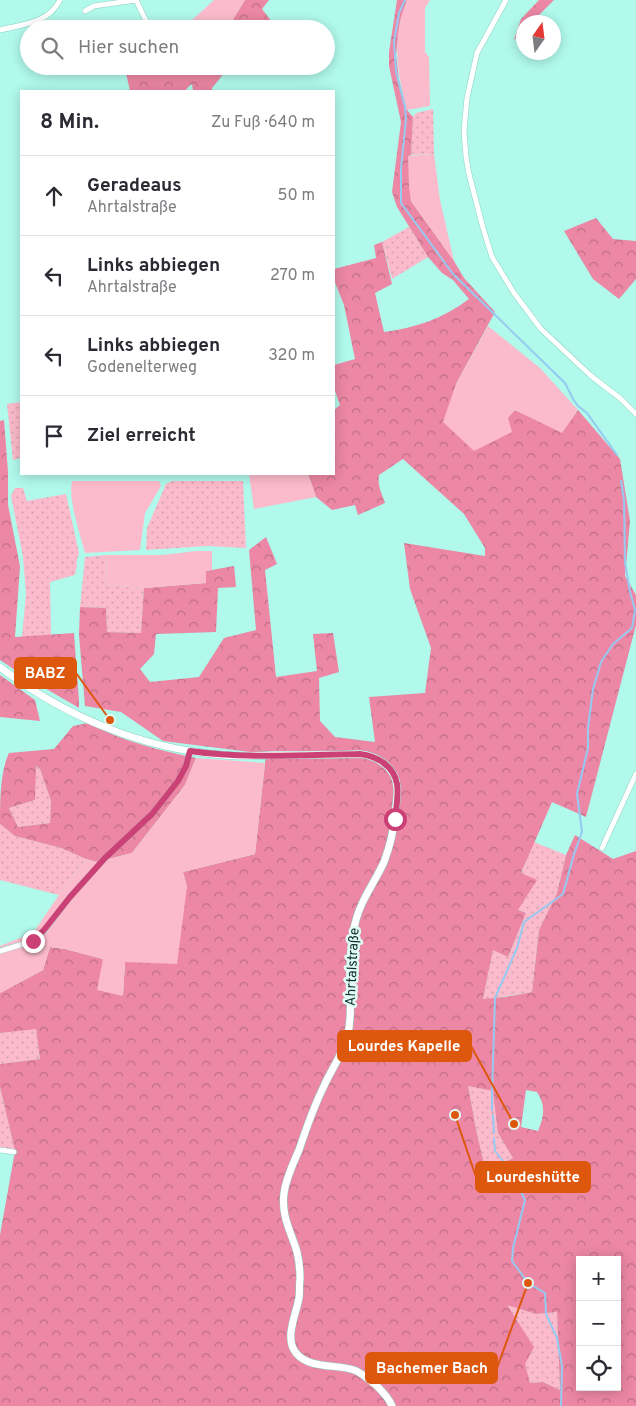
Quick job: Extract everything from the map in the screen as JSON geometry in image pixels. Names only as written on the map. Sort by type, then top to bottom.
[{"type":"main road","name":"Ahrtalstraße","points":[[0,667],[34,692],[90,721],[110,730],[142,740],[190,751],[224,756],[369,755],[387,766],[395,777],[398,785],[395,819],[388,850],[360,909],[352,936],[350,970],[351,1005],[347,1038],[323,1087],[287,1179],[283,1205],[287,1226],[297,1253],[300,1276],[299,1296],[292,1324],[291,1345],[302,1358],[314,1363],[355,1370],[381,1390],[390,1400],[392,1406]]},
{"type":"street","points":[[39,20],[54,11],[60,0]]},
{"type":"street","points":[[85,11],[94,6],[136,0],[146,20]]},
{"type":"street","points":[[506,0],[477,53],[467,98],[464,131],[468,174],[492,258],[514,293],[541,329],[590,375],[621,399],[636,414]]},
{"type":"street","points":[[0,30],[20,25]]},
{"type":"street","points":[[0,951],[33,941],[44,930],[105,858],[152,814],[178,781],[186,766],[190,751]]},
{"type":"street","points":[[602,848],[636,774]]},
{"type":"street","points":[[0,1150],[14,1152]]},
{"type":"shaded area","points":[[214,0],[245,0],[233,20],[192,20]]},
{"type":"shaded area","points":[[407,0],[430,0],[425,8],[425,52],[429,57],[430,106],[407,110],[398,68],[397,42]]},
{"type":"shaded area","points":[[433,109],[434,154],[411,155],[413,117],[416,113]]},
{"type":"shaded area","points":[[434,154],[440,200],[454,261],[411,201],[408,156]]},
{"type":"shaded area","points":[[409,227],[428,257],[392,279],[382,242]]},
{"type":"shaded area","points":[[488,326],[540,368],[578,410],[562,433],[515,410],[508,418],[512,432],[474,451],[443,422],[456,384]]},
{"type":"shaded area","points":[[20,402],[20,458],[13,460],[7,404]]},
{"type":"shaded area","points":[[249,475],[308,475],[316,497],[254,509]]},
{"type":"shaded area","points":[[72,481],[159,481],[161,486],[145,513],[140,550],[85,553],[73,507]]},
{"type":"shaded area","points":[[172,481],[243,481],[246,548],[207,546],[146,550],[147,528],[166,484]]},
{"type":"shaded area","points":[[15,488],[23,488],[27,501],[66,494],[79,553],[75,575],[50,582],[51,635],[22,637],[26,594],[23,557],[11,496]]},
{"type":"shaded area","points":[[212,551],[212,570],[206,571],[206,583],[144,588],[106,585],[107,555],[163,555]]},
{"type":"shaded area","points":[[107,555],[106,585],[144,588],[141,633],[107,632],[106,608],[80,607],[85,557]]},
{"type":"shaded area","points":[[196,758],[265,763],[255,854],[183,872],[187,887],[177,964],[125,962],[123,996],[97,990],[103,959],[50,947],[43,970],[0,993],[0,946],[33,933],[86,859],[97,862],[132,853],[185,785]]},
{"type":"shaded area","points":[[35,766],[40,769],[51,801],[50,823],[18,827],[9,808],[35,800]]},
{"type":"shaded area","points":[[0,824],[15,836],[61,848],[86,859],[59,895],[0,880]]},
{"type":"shaded area","points":[[534,842],[566,855],[557,893],[539,930],[532,992],[483,1000],[493,949],[508,957],[526,913],[518,910],[521,874]]},
{"type":"shaded area","points":[[36,1028],[40,1059],[0,1064],[0,1033]]},
{"type":"shaded area","points":[[468,1086],[494,1091],[498,1133],[513,1158],[486,1172],[477,1134]]},
{"type":"shaded area","points":[[0,1087],[15,1151],[0,1148]]},
{"type":"shaded area","points":[[506,1304],[536,1314],[557,1312],[560,1390],[543,1382],[530,1383]]},
{"type":"green space","points":[[245,0],[269,0],[262,9],[271,20],[233,20]]},
{"type":"green space","points":[[397,0],[407,0],[400,22],[396,55],[399,80],[407,110],[413,117],[411,155],[409,156],[411,201],[464,278],[495,312],[456,384],[507,418],[515,410],[562,432],[578,410],[620,459],[630,521],[625,576],[636,595],[636,625],[586,817],[552,802],[521,873],[537,880],[518,910],[526,913],[508,957],[493,950],[483,999],[532,992],[539,930],[557,893],[566,855],[575,835],[613,859],[636,851],[636,1406],[0,1406],[0,1235],[15,1151],[0,1087],[0,1064],[40,1059],[36,1029],[0,1033],[0,993],[43,970],[50,947],[103,959],[123,995],[125,962],[187,887],[183,872],[255,854],[266,754],[163,741],[121,712],[85,706],[79,635],[80,607],[106,608],[107,632],[141,633],[144,588],[206,583],[206,571],[234,566],[236,587],[218,588],[216,632],[156,634],[154,654],[140,669],[150,682],[199,677],[224,638],[256,630],[249,550],[266,537],[277,564],[265,570],[276,677],[317,671],[313,634],[333,633],[339,672],[319,678],[320,721],[335,737],[375,742],[369,697],[425,693],[431,648],[410,589],[404,543],[485,556],[485,548],[464,514],[403,459],[379,475],[379,486],[385,503],[358,515],[355,505],[332,510],[316,497],[308,475],[335,475],[335,409],[340,405],[335,391],[335,365],[355,359],[344,305],[335,282],[335,269],[376,258],[374,245],[382,242],[392,284],[375,293],[384,332],[407,328],[440,317],[469,299],[453,280],[442,273],[428,257],[397,207],[392,192],[401,122],[389,66],[389,52]],"holes":[[[468,1086],[493,1091],[498,1133],[513,1158],[486,1172]],[[526,1090],[537,1092],[543,1107],[542,1121],[538,1131],[521,1127]],[[507,1305],[536,1314],[557,1312],[560,1390],[543,1382],[530,1383],[525,1364],[534,1347]]]},
{"type":"green space","points":[[539,0],[554,0],[539,15],[525,15]]},
{"type":"green space","points":[[126,75],[223,75],[212,90],[193,90],[192,84],[186,90],[130,90]]},
{"type":"green space","points":[[596,218],[613,239],[636,241],[636,279],[619,299],[593,279],[564,231]]},
{"type":"green space","points":[[4,420],[8,472],[8,505],[20,566],[15,637],[74,633],[79,708],[0,660],[0,421]]},
{"type":"green space","points":[[0,675],[35,700],[40,721],[0,717]]},
{"type":"green space","points":[[88,723],[140,744],[196,758],[185,785],[132,853],[97,862],[61,848],[15,836],[0,824],[2,778],[9,753],[54,749],[73,726]],"holes":[[[36,766],[40,769],[51,801],[50,823],[18,827],[9,808],[35,800]]]},
{"type":"waterway","points":[[405,0],[399,13],[394,42],[396,72],[405,107],[406,119],[401,169],[401,203],[453,274],[565,383],[578,406],[587,413],[617,455]]},
{"type":"waterway","points":[[492,1110],[495,998],[517,948],[524,922],[563,894],[582,832],[577,794],[588,748],[588,728],[593,689],[601,662],[613,644],[632,628],[635,610],[625,562],[624,500],[621,481]]},
{"type":"waterway","points":[[493,1115],[494,1133]]},
{"type":"waterway","points":[[494,1138],[495,1151],[511,1171],[525,1200],[513,1248],[512,1261],[528,1283],[545,1293],[546,1314],[557,1338],[562,1366],[561,1406]]},
{"type":"place","name":"BABZ","points":[[110,720]]},
{"type":"place","name":"Lourdeshütte","points":[[455,1115]]},
{"type":"place","name":"Lourdes Kapelle","points":[[514,1124]]},
{"type":"place","name":"Bachemer Bach","points":[[528,1283]]},
{"type":"route","points":[[33,941],[105,858],[152,814],[178,781],[186,766],[190,751],[224,756],[369,755],[387,766],[395,777],[398,785],[395,819]]}]
